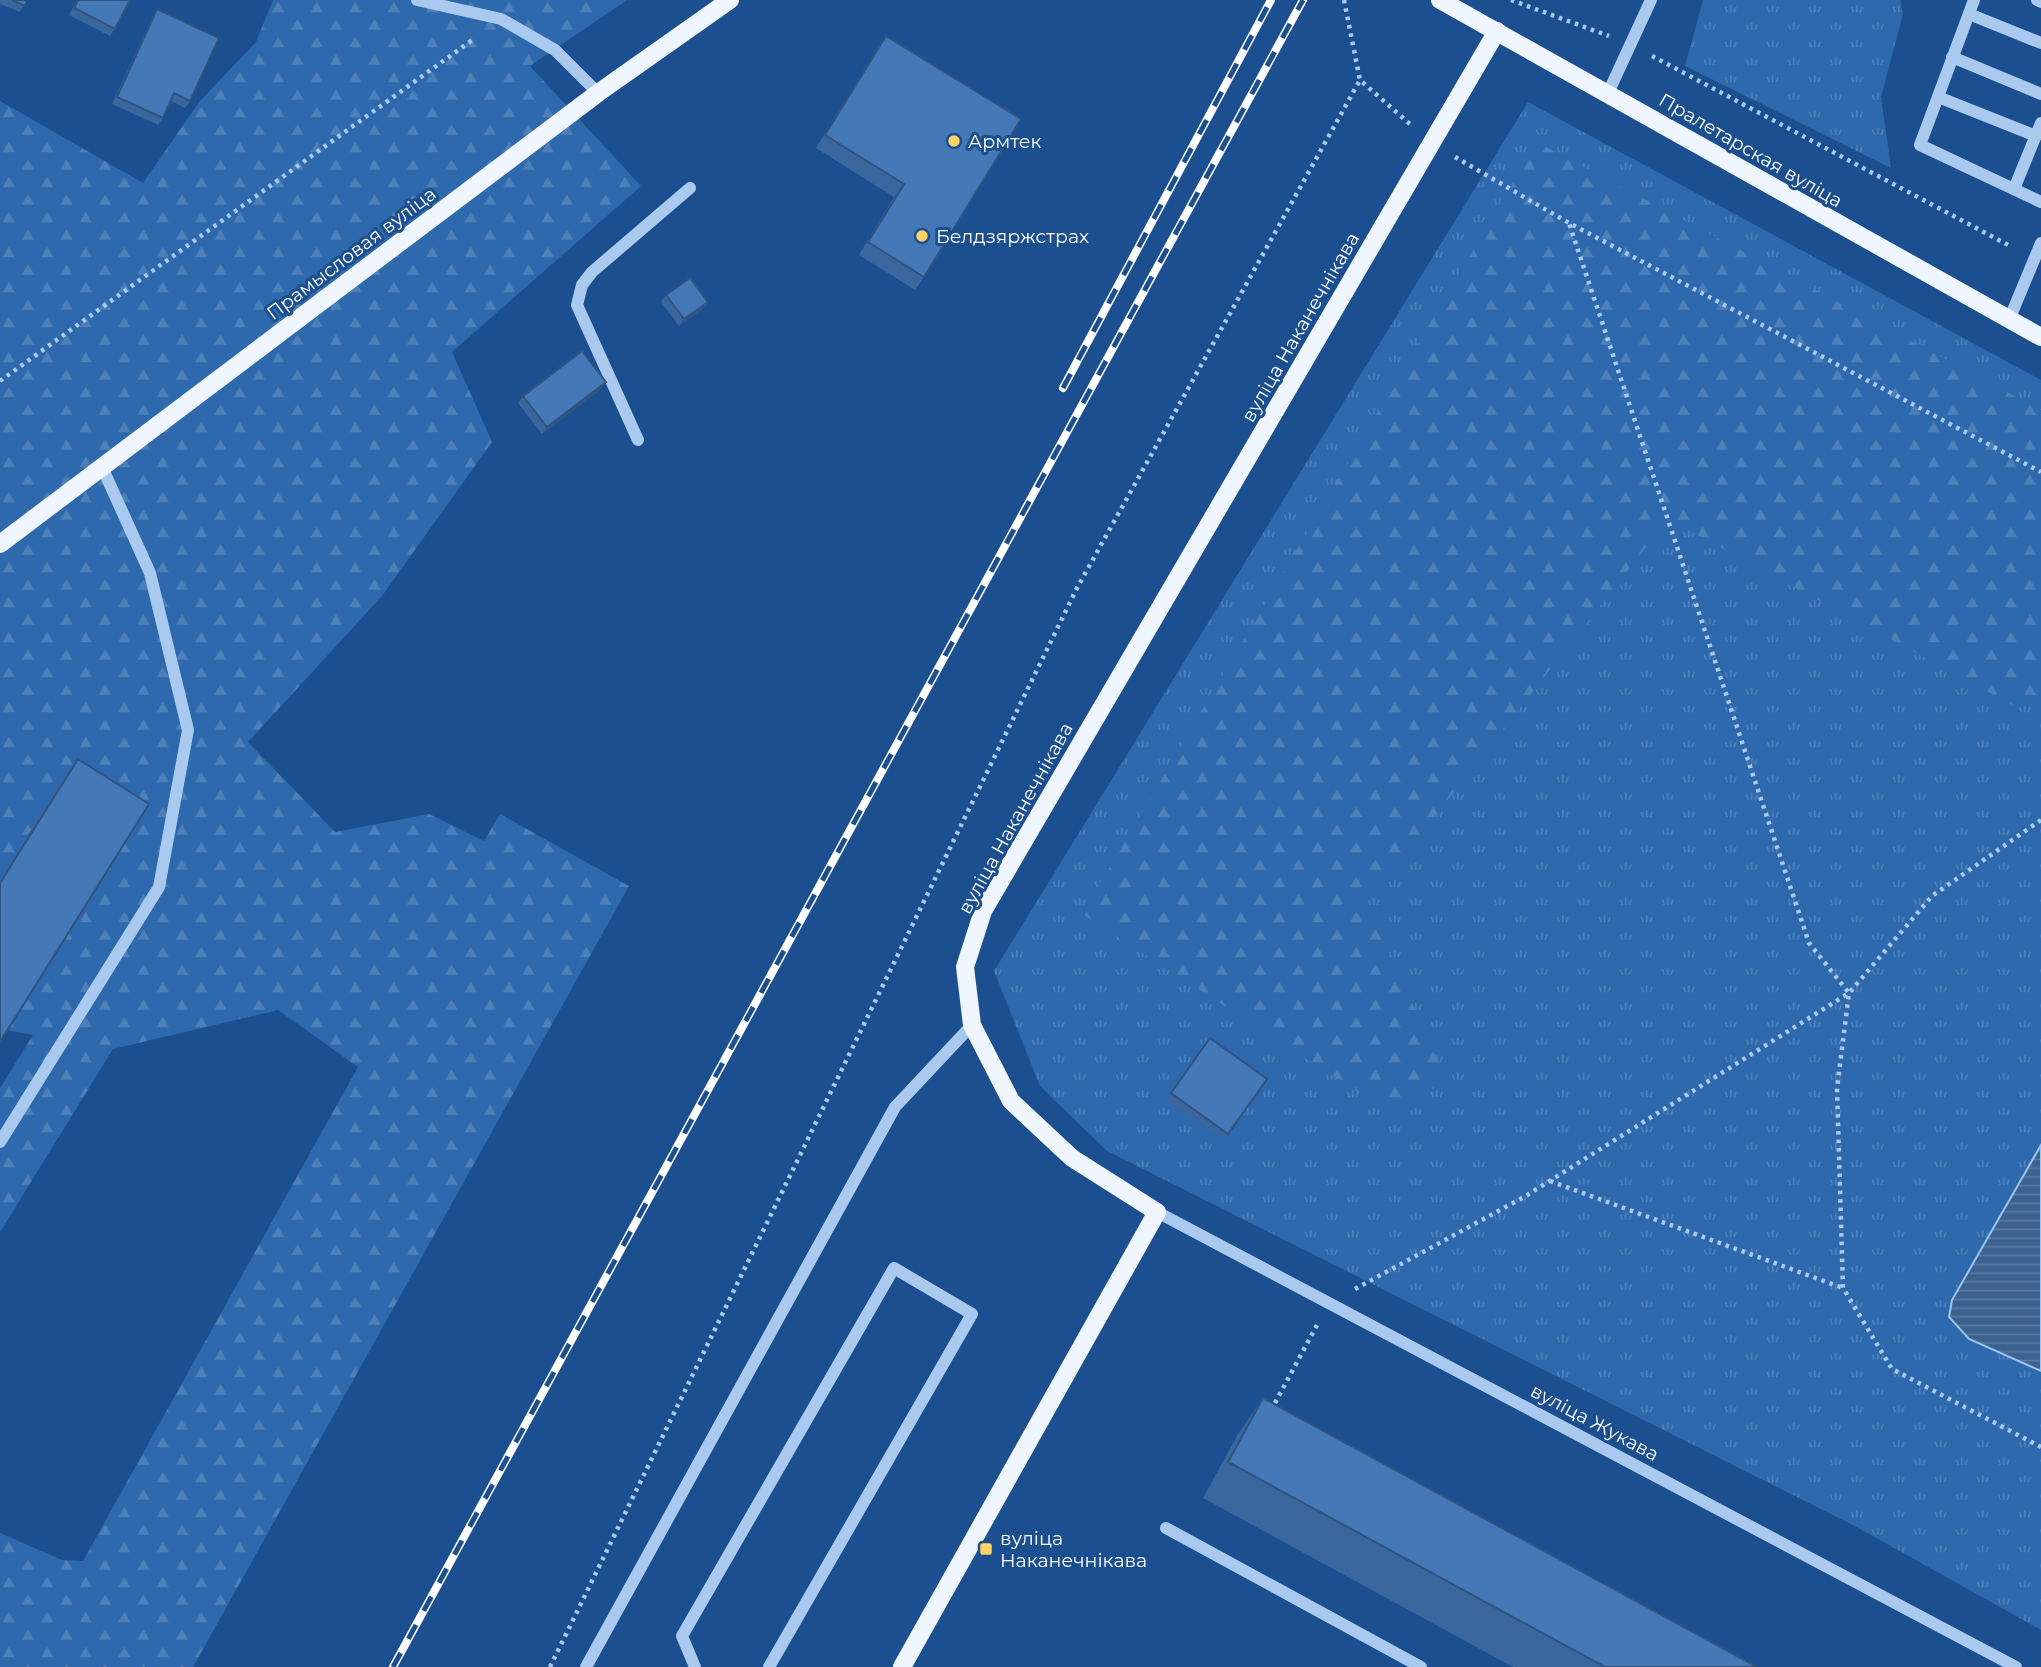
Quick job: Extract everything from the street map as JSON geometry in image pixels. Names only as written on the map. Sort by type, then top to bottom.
[{"type":"main road","name":"Прамысловая вуліца","points":[[0,544],[598,93],[730,0]]},
{"type":"main road","name":"Пралетарская вуліца","points":[[1440,0],[2041,337]]},
{"type":"main road","name":"вуліца Наканечнікава","points":[[1157,1212],[1072,1158],[1011,1101],[971,1025],[965,967],[983,911],[1497,31]]},
{"type":"main road","points":[[902,1667],[1157,1212]]},
{"type":"street","points":[[416,0],[501,19],[555,50],[598,93]]},
{"type":"street","points":[[1608,93],[1651,0]]},
{"type":"street","points":[[1974,0],[1920,145],[2041,202]]},
{"type":"street","points":[[1969,14],[2041,43]]},
{"type":"street","points":[[1952,57],[2041,94]]},
{"type":"street","points":[[1938,97],[2036,136]]},
{"type":"street","points":[[2014,189],[2041,123]]},
{"type":"street","points":[[638,440],[577,305],[582,285],[592,271],[690,188]]},
{"type":"street","points":[[2009,320],[2041,243]]},
{"type":"street","points":[[0,1142],[159,887],[188,730],[149,573],[102,467]]},
{"type":"street","points":[[586,1667],[895,1107],[971,1025]]},
{"type":"street","name":"вуліца Жукава","points":[[1157,1212],[2002,1664],[2015,1667]]},
{"type":"street","points":[[695,1667],[682,1636],[894,1268],[972,1314],[769,1667]]},
{"type":"street","points":[[1166,1528],[1421,1667]]},
{"type":"path","points":[[1344,0],[1360,80],[1432,144],[1569,223],[2041,472]]},
{"type":"path","points":[[1511,0],[1629,44],[2034,259]]},
{"type":"path","points":[[0,381],[501,19]]},
{"type":"path","points":[[550,1667],[1077,588],[1360,80]]},
{"type":"path","points":[[1569,223],[1809,943],[1849,993],[1837,1088],[1843,1288],[1892,1369],[2041,1447]]},
{"type":"path","points":[[1275,1404],[1329,1303],[1550,1181],[1849,993],[1932,897],[2033,823],[2041,820]]},
{"type":"path","points":[[1550,1181],[1843,1288]]},
{"type":"green space","points":[[273,0],[627,0],[530,66],[641,186],[452,352],[492,442],[382,596],[248,742],[335,832],[429,814],[484,841],[500,814],[629,886],[193,1667],[0,1667],[0,1533],[62,1560],[83,1561],[358,1067],[278,1010],[113,1049],[0,1232],[0,1088],[33,1035],[5,1030],[0,879],[0,101],[143,183],[200,101],[256,42]]},
{"type":"green space","points":[[1703,0],[1900,0],[1903,14],[1881,97],[1891,168],[1685,66]]},
{"type":"green space","points":[[1528,102],[2041,380],[2041,1145],[1952,1299],[1969,1339],[2041,1371],[2041,1630],[1853,1525],[1107,1151],[1040,1086],[994,971]]},
{"type":"green space","points":[[1537,142],[2041,410],[2041,702],[2018,708],[1668,519],[1367,903],[1447,1080],[1392,1114],[1082,914]]},
{"type":"shaded area","points":[[2041,1145],[2041,1371],[1969,1339],[1949,1317],[1952,1300]]},
{"type":"building","points":[[12,0],[27,0],[25,6]]},
{"type":"building","points":[[78,0],[130,0],[115,29],[74,8]]},
{"type":"building","points":[[157,9],[219,38],[190,101],[174,93],[163,118],[117,97]]},
{"type":"building","points":[[886,36],[1021,119],[924,277],[868,242],[904,184],[825,135]]},
{"type":"building","points":[[690,278],[708,302],[684,319],[666,295]]},
{"type":"building","points":[[582,351],[606,382],[547,427],[523,396]]},
{"type":"building","points":[[78,759],[149,804],[0,1042],[0,883]]},
{"type":"building","points":[[1210,1038],[1267,1079],[1228,1134],[1171,1093]]},
{"type":"building","points":[[1263,1398],[1757,1667],[1605,1667],[1228,1462]]},
{"type":"railway","points":[[1063,388],[1271,0]]},
{"type":"railway","points":[[393,1667],[1303,0]]},
{"type":"place","name":"Армтек","points":[[954,141]]},
{"type":"place","name":"Белдзяржстрах","points":[[922,236]]},
{"type":"place","name":"вуліца Наканечнікава","points":[[986,1549]]}]
